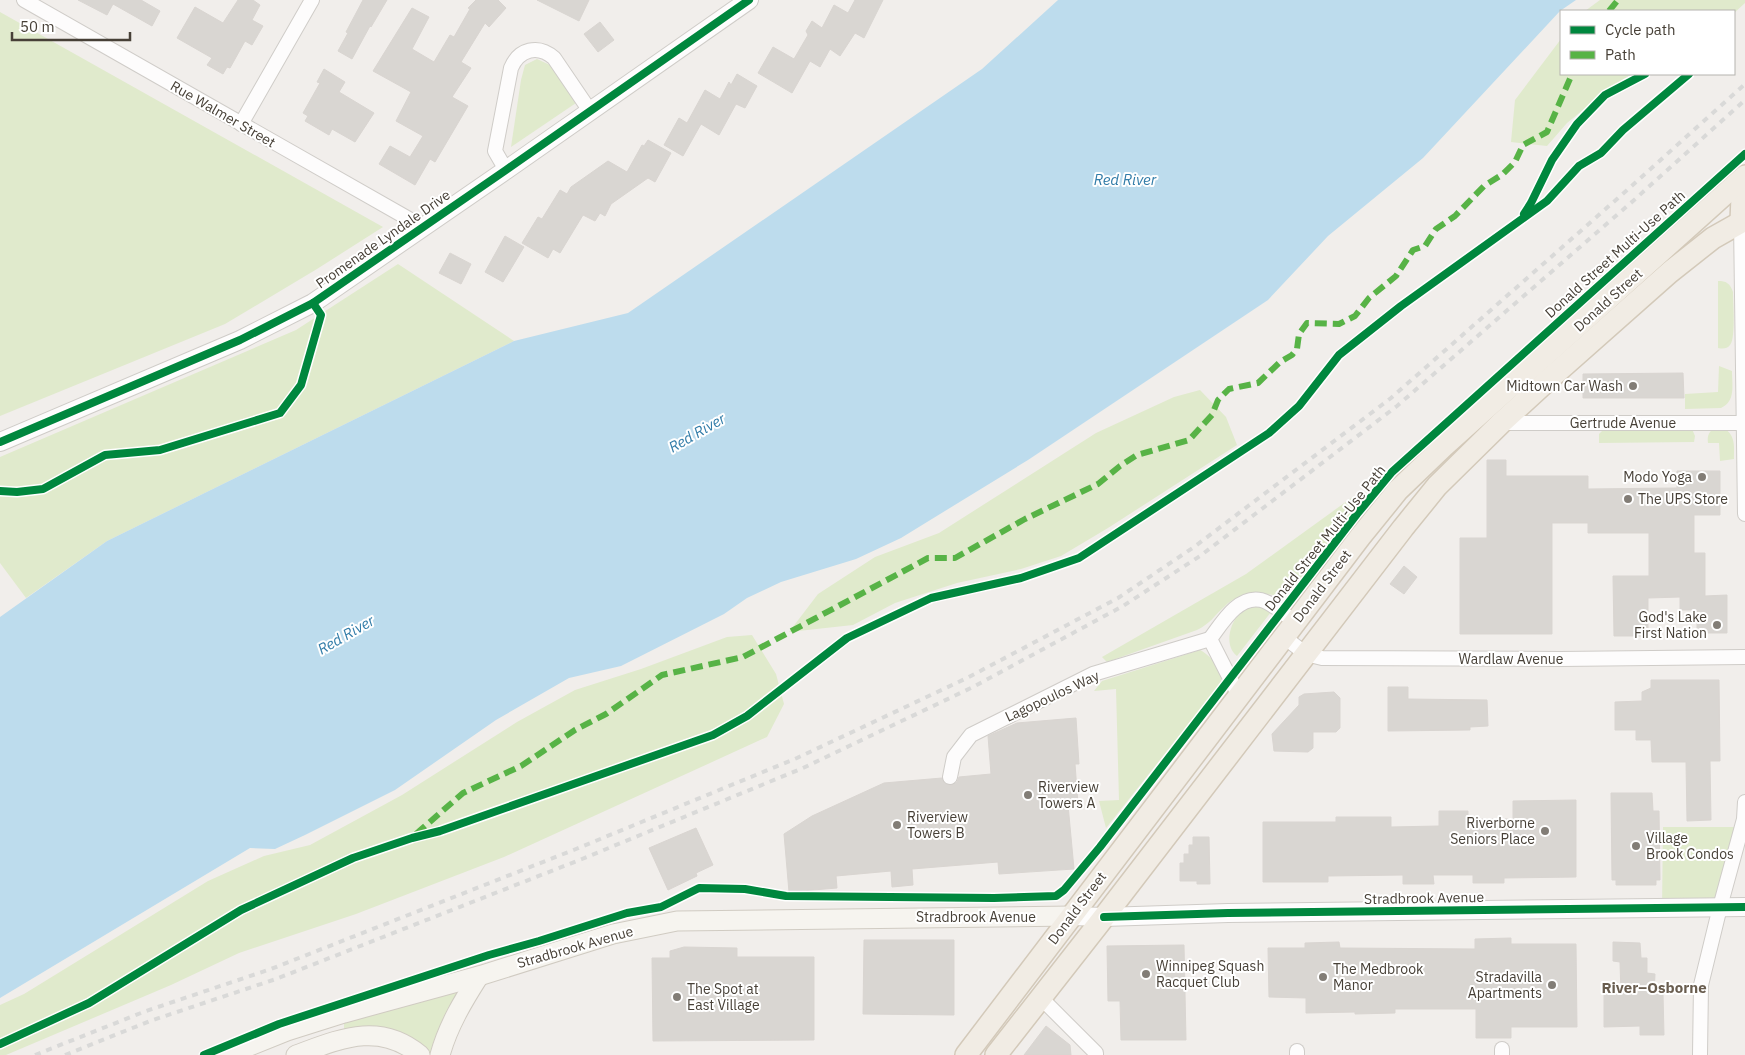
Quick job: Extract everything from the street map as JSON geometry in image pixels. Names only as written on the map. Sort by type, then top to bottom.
[{"type":"main road","points":[[1743,221],[1742,196],[1745,177]]},
{"type":"main road","name":"Donald Street","points":[[966,1055],[1072,916],[1094,884],[1354,544],[1398,490],[1444,446],[1745,177]]},
{"type":"main road","name":"Donald Street","points":[[996,1055],[1437,486],[1501,423],[1670,272],[1713,238],[1743,221]]},
{"type":"main road","name":"Stradbrook Avenue","points":[[227,1055],[287,1031],[325,1019],[479,976],[614,934],[677,920],[1072,916]]},
{"type":"main road","points":[[440,1055],[446,1034],[460,1006],[479,976]]},
{"type":"main road","points":[[296,1055],[344,1039],[373,1035],[400,1041],[420,1055]]},
{"type":"street","name":"Rue Walmer Street","points":[[24,0],[42,4],[242,124],[423,227]]},
{"type":"street","points":[[242,124],[312,0]]},
{"type":"street","name":"Promenade Lyndale Drive","points":[[0,442],[240,340],[314,303],[749,0]]},
{"type":"street","points":[[506,170],[495,151],[511,68],[518,56],[525,51],[538,50],[549,53],[590,111]]},
{"type":"street","points":[[1743,221],[1745,514]]},
{"type":"street","name":"Gertrude Avenue","points":[[1501,423],[1744,423]]},
{"type":"street","points":[[1239,696],[1210,639],[1228,615],[1251,599],[1263,601],[1289,629]]},
{"type":"street","name":"Wardlaw Avenue","points":[[1289,629],[1306,654],[1322,658],[1569,659],[1745,657]]},
{"type":"street","name":"Lagopoulos Way","points":[[950,777],[954,757],[971,735],[1093,674],[1210,639]]},
{"type":"street","points":[[1700,1055],[1701,985],[1744,819],[1745,802]]},
{"type":"street","name":"Stradbrook Avenue","points":[[1072,916],[1745,907]]},
{"type":"street","points":[[1041,998],[1096,1055]]},
{"type":"green space","points":[[1600,0],[1745,0],[1745,3],[1735,12],[1735,10],[1586,10]]},
{"type":"green space","points":[[0,12],[383,227],[225,324],[0,416]]},
{"type":"green space","points":[[1560,40],[1560,75],[1630,75],[1611,87],[1567,123],[1547,146],[1511,142],[1515,100]]},
{"type":"green space","points":[[537,59],[550,65],[576,103],[511,147],[525,65]]},
{"type":"green space","points":[[398,264],[514,341],[107,541],[26,598],[0,563],[0,457],[296,330]]},
{"type":"green space","points":[[1718,281],[1727,283],[1731,286],[1733,292],[1733,336],[1730,345],[1723,349],[1718,348]]},
{"type":"green space","points":[[1719,366],[1732,371],[1732,392],[1726,405],[1721,408],[1685,409],[1685,394],[1718,392]]},
{"type":"green space","points":[[1200,390],[1226,417],[1237,445],[1061,556],[1021,569],[957,583],[895,603],[853,625],[789,632],[818,594],[875,557],[939,533],[1096,433],[1174,397]]},
{"type":"green space","points":[[1715,427],[1724,428],[1731,435],[1734,442],[1734,459],[1720,461],[1719,443],[1708,443],[1709,434]]},
{"type":"green space","points":[[1604,429],[1692,429],[1695,436],[1694,442],[1599,443],[1599,434]]},
{"type":"green space","points":[[1354,496],[1359,503],[1286,597],[1253,594],[1238,597],[1197,630],[1107,662],[1102,657],[1246,574]]},
{"type":"green space","points":[[1259,605],[1271,612],[1237,656],[1230,645],[1229,639],[1235,619],[1249,607]]},
{"type":"green space","points":[[752,635],[776,674],[784,704],[767,737],[504,857],[356,914],[239,953],[171,985],[6,1055],[0,1055],[0,1005],[24,994],[208,881],[264,856],[310,845],[402,795],[517,722],[575,690],[641,669],[727,637]]},
{"type":"green space","points":[[1200,650],[1218,668],[1221,683],[1106,828],[1099,801],[1119,800],[1116,689],[1094,691],[1102,681]]},
{"type":"green space","points":[[1663,827],[1742,827],[1720,907],[1662,908]]},
{"type":"green space","points":[[479,976],[440,1055],[420,1055],[412,1049],[344,1039],[344,1013]]},
{"type":"water","name":"Red River","points":[[1058,0],[1576,0],[1560,10],[1423,158],[1328,236],[1268,300],[1028,460],[901,538],[856,559],[781,582],[747,598],[724,614],[621,666],[569,678],[496,720],[395,790],[275,849],[250,848],[0,998],[0,617],[107,541],[514,341],[628,313],[982,69]]},
{"type":"building","points":[[78,0],[141,0],[160,11],[152,26],[113,4],[107,15]]},
{"type":"building","points":[[238,0],[253,0],[260,5],[252,20],[263,26],[252,45],[245,41],[230,68],[227,67],[223,74],[207,65],[212,58],[177,38],[195,7],[223,23]]},
{"type":"building","points":[[363,0],[387,0],[352,59],[338,51]]},
{"type":"building","points":[[476,0],[498,0],[506,8],[489,27],[485,23],[461,62],[471,68],[452,97],[468,106],[435,162],[430,159],[415,185],[379,164],[390,146],[410,157],[423,136],[396,121],[411,92],[373,71],[412,8],[429,17],[412,49],[434,62],[450,35],[454,37],[470,9],[468,8]]},
{"type":"building","points":[[537,0],[589,0],[579,21]]},
{"type":"building","points":[[855,0],[883,0],[864,38],[855,33],[840,56],[830,49],[820,67],[810,61],[792,93],[758,73],[773,47],[794,59],[808,35],[806,31],[812,21],[822,28],[834,5],[848,13]]},
{"type":"building","points":[[600,22],[614,40],[598,52],[584,34]]},
{"type":"building","points":[[324,69],[345,82],[339,92],[374,113],[355,142],[332,129],[329,135],[305,121],[308,116],[303,113],[320,83],[317,82]]},
{"type":"building","points":[[737,74],[757,86],[745,108],[736,104],[719,135],[701,124],[683,156],[664,145],[679,118],[687,123],[705,90],[720,99],[729,82],[731,85]]},
{"type":"building","points":[[648,140],[671,153],[655,182],[648,178],[611,204],[605,216],[600,213],[595,221],[583,215],[560,253],[553,249],[548,258],[522,243],[538,217],[542,219],[560,190],[567,194],[571,187],[608,161],[627,172],[642,145],[644,146]]},
{"type":"building","points":[[505,236],[524,247],[503,282],[485,272]]},
{"type":"building","points":[[450,253],[471,264],[461,284],[439,273]]},
{"type":"building","name":"Midtown Car Wash","points":[[1683,373],[1684,398],[1583,398],[1583,374]]},
{"type":"building","points":[[1487,460],[1506,460],[1506,476],[1588,476],[1588,489],[1677,488],[1677,471],[1720,471],[1720,515],[1694,515],[1694,553],[1705,553],[1705,596],[1727,595],[1727,633],[1697,633],[1697,610],[1680,610],[1680,597],[1648,598],[1648,636],[1614,636],[1613,576],[1649,576],[1649,533],[1588,533],[1588,523],[1552,523],[1552,634],[1460,634],[1460,538],[1487,538]]},
{"type":"building","points":[[1404,566],[1417,577],[1404,594],[1390,584]]},
{"type":"building","points":[[1651,680],[1719,680],[1720,761],[1710,761],[1711,820],[1687,821],[1686,762],[1652,762],[1651,740],[1636,740],[1636,730],[1615,730],[1615,702],[1642,701],[1642,692],[1651,688]]},
{"type":"building","points":[[1388,687],[1408,687],[1408,699],[1487,700],[1488,726],[1470,727],[1470,730],[1388,731]]},
{"type":"building","points":[[1334,692],[1340,698],[1340,728],[1336,732],[1313,732],[1313,748],[1308,752],[1274,751],[1272,734],[1299,705],[1299,697],[1304,694]]},
{"type":"building","points":[[1076,718],[1079,764],[1075,764],[1078,804],[1068,805],[1074,869],[999,874],[998,862],[912,869],[913,885],[892,887],[891,871],[836,876],[837,888],[789,892],[784,834],[812,816],[884,783],[942,778],[945,784],[952,785],[957,782],[959,777],[991,774],[988,736],[1017,723]]},
{"type":"building","name":"Village Brook Condos","points":[[1611,793],[1652,793],[1653,811],[1659,811],[1660,880],[1656,880],[1656,885],[1616,885],[1616,880],[1612,880]]},
{"type":"building","points":[[1576,800],[1576,877],[1504,878],[1504,883],[1473,883],[1473,875],[1433,875],[1434,884],[1403,884],[1403,875],[1328,876],[1328,882],[1263,882],[1263,822],[1336,822],[1336,817],[1391,817],[1391,827],[1439,826],[1439,811],[1468,811],[1468,819],[1513,819],[1513,801]]},
{"type":"building","points":[[696,828],[713,865],[696,873],[697,876],[668,890],[649,848]]},
{"type":"building","points":[[1193,837],[1209,837],[1210,884],[1197,884],[1197,881],[1180,881],[1180,863],[1184,863],[1184,854],[1189,854],[1189,845],[1193,845]]},
{"type":"building","points":[[1511,938],[1511,944],[1576,944],[1577,1027],[1511,1027],[1511,1038],[1476,1038],[1476,1009],[1395,1009],[1395,1013],[1355,1014],[1355,1012],[1306,1013],[1306,998],[1269,997],[1268,948],[1305,948],[1305,943],[1339,942],[1340,948],[1475,949],[1475,939]]},
{"type":"building","points":[[864,940],[954,940],[954,1015],[863,1014]]},
{"type":"building","points":[[1613,942],[1640,943],[1641,958],[1647,958],[1647,973],[1655,974],[1654,994],[1663,994],[1664,1035],[1640,1035],[1640,1026],[1604,1027],[1604,994],[1621,994],[1620,962],[1613,961]]},
{"type":"building","name":"Winnipeg Squash Racquet Club","points":[[1184,945],[1186,1040],[1121,1040],[1120,1001],[1108,1001],[1107,946]]},
{"type":"building","points":[[684,947],[737,948],[737,957],[814,957],[814,1040],[653,1041],[652,958],[670,958],[670,951]]},
{"type":"building","points":[[1046,1026],[1070,1045],[1071,1055],[1024,1055]]},
{"type":"railway","points":[[35,1055],[146,1011],[271,969],[576,849],[797,758],[967,678],[1118,598],[1194,547],[1391,398],[1745,84]]},
{"type":"railway","points":[[65,1055],[150,1021],[276,979],[582,859],[803,768],[973,687],[1123,606],[1200,556],[1397,406],[1633,201],[1745,100]]},
{"type":"marked path","points":[[1610,10],[1618,0]]},
{"type":"marked path","points":[[416,834],[463,793],[521,766],[575,730],[606,714],[662,675],[743,657],[928,558],[955,558],[1025,519],[1098,484],[1137,455],[1189,440],[1212,415],[1218,400],[1229,389],[1258,383],[1280,362],[1292,355],[1297,349],[1299,334],[1307,323],[1339,324],[1355,316],[1369,298],[1396,276],[1413,250],[1425,246],[1436,229],[1455,216],[1484,186],[1503,174],[1515,162],[1523,145],[1547,132],[1572,75]]},
{"type":"cycle path","points":[[0,442],[240,340],[313,303],[749,0]]},
{"type":"cycle path","points":[[1524,214],[1552,160],[1577,124],[1605,95],[1643,75]]},
{"type":"cycle path","points":[[0,1044],[89,1003],[241,910],[353,858],[412,838],[440,831],[713,735],[747,716],[847,638],[931,598],[1021,578],[1079,558],[1269,433],[1299,406],[1339,355],[1401,306],[1547,201],[1579,166],[1601,153],[1623,130],[1688,75]]},
{"type":"cycle path","name":"Donald Street Multi-Use Path","points":[[204,1055],[279,1024],[489,955],[627,913],[661,907],[699,888],[745,889],[786,896],[994,898],[1056,896],[1064,890],[1100,847],[1357,514],[1392,472],[1745,154]]},
{"type":"cycle path","points":[[0,491],[17,492],[43,489],[105,455],[160,450],[280,413],[301,385],[321,315],[313,303]]},
{"type":"cycle path","points":[[1104,917],[1228,913],[1745,907]]},
{"type":"place","name":"Midtown Car Wash","points":[[1633,386]]},
{"type":"place","name":"Modo Yoga","points":[[1702,477]]},
{"type":"place","name":"The UPS Store","points":[[1628,499]]},
{"type":"place","name":"God's Lake First Nation","points":[[1717,625]]},
{"type":"place","name":"Riverview Towers A","points":[[1028,795]]},
{"type":"place","name":"Riverview Towers B","points":[[897,825]]},
{"type":"place","name":"Riverborne Seniors Place","points":[[1545,831]]},
{"type":"place","name":"Village Brook Condos","points":[[1636,846]]},
{"type":"place","name":"Winnipeg Squash Racquet Club","points":[[1146,974]]},
{"type":"place","name":"The Medbrook Manor","points":[[1323,977]]},
{"type":"place","name":"Stradavilla Apartments","points":[[1552,985]]},
{"type":"place","name":"The Spot at East Village","points":[[677,997]]},
{"type":"district","name":"River–Osborne","points":[[1654,988]]}]
